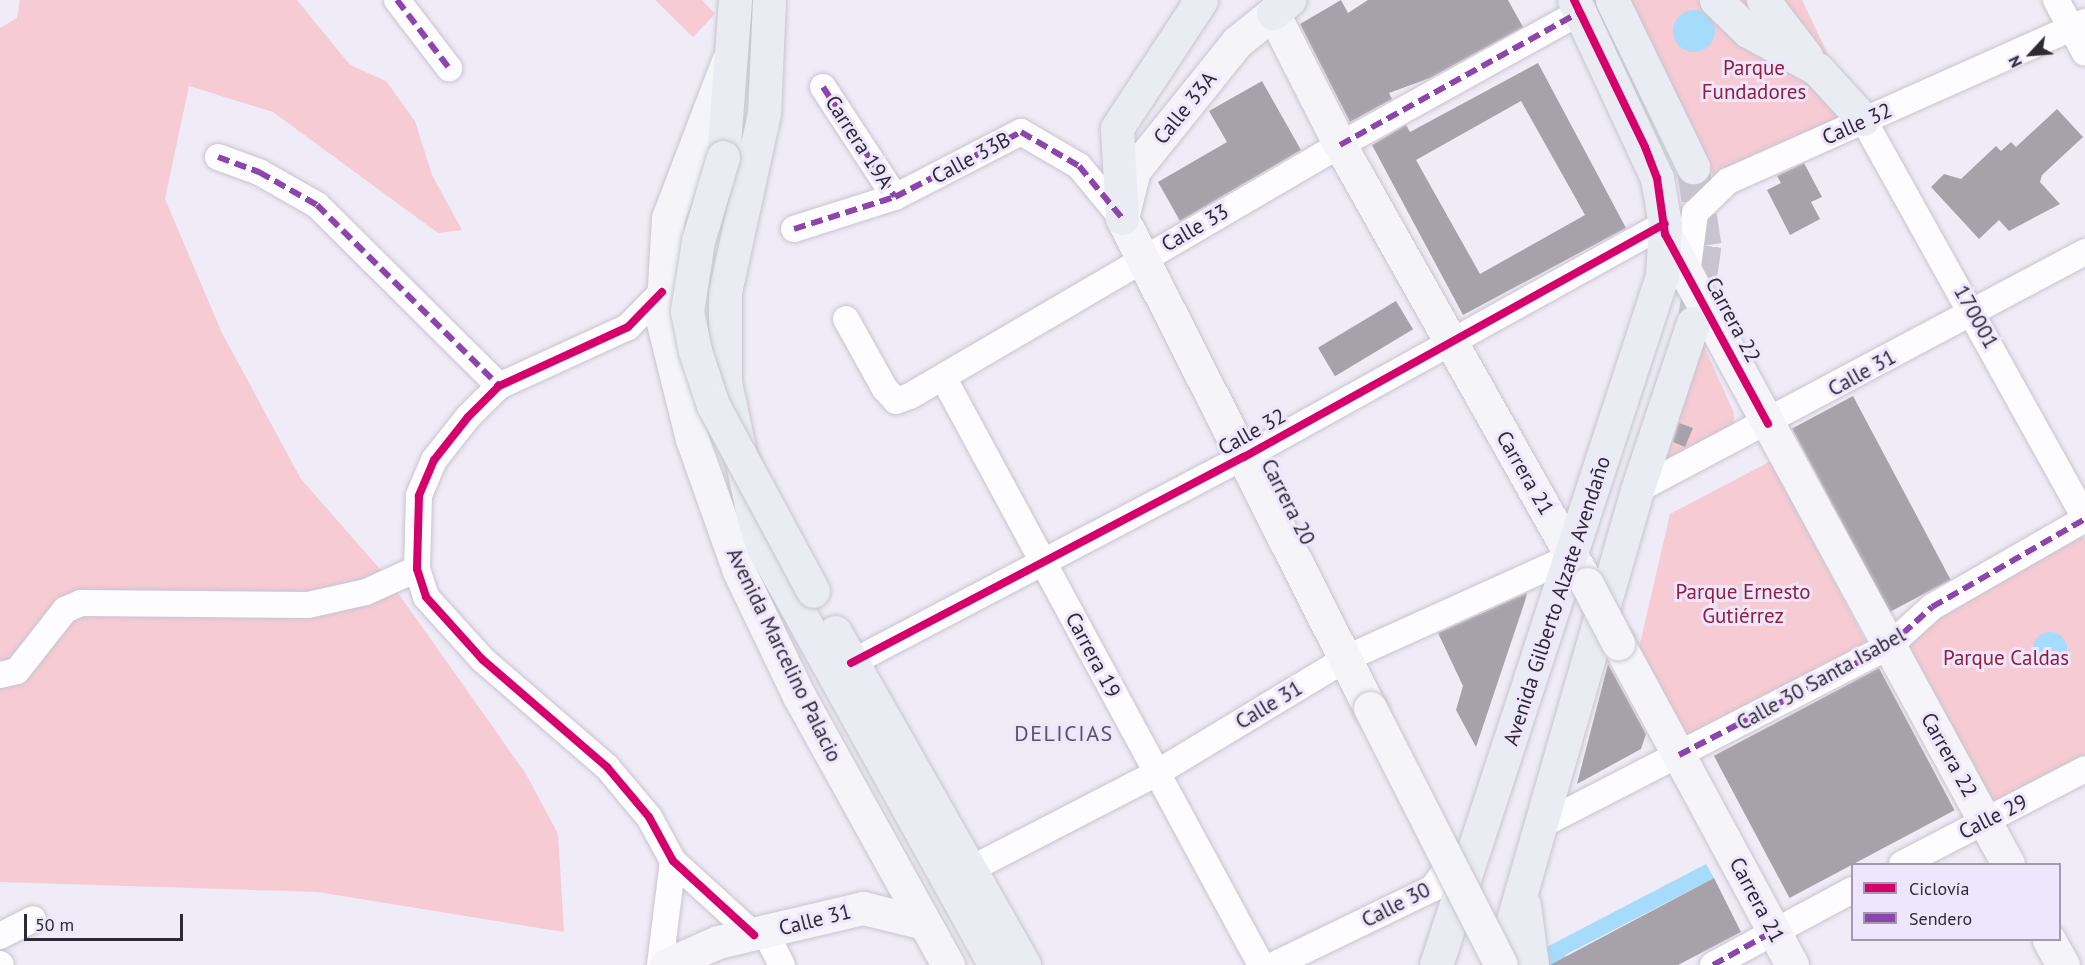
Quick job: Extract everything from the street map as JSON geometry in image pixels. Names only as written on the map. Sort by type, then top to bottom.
[{"type":"main road","name":"Avenida Marcelino Palacio","points":[[735,0],[733,51],[723,157],[698,240],[687,310],[695,351],[713,405],[851,663],[973,868],[1024,965]]},
{"type":"main road","name":"Avenida Marcelino Palacio","points":[[769,0],[764,113],[725,292],[725,382],[762,545],[985,965]]},
{"type":"main road","points":[[1122,218],[1117,128],[1201,0]]},
{"type":"main road","points":[[1612,0],[1647,68],[1693,167]]},
{"type":"main road","points":[[1634,0],[1647,68]]},
{"type":"main road","points":[[1716,0],[1748,32],[1817,69]]},
{"type":"main road","points":[[1763,0],[1817,69],[1863,119]]},
{"type":"main road","name":"Calle 33A","points":[[1122,218],[1134,170],[1237,42],[1279,4]]},
{"type":"main road","name":"Carrera 21","points":[[1279,4],[1340,145],[1580,570],[1792,965]]},
{"type":"main road","points":[[1577,6],[1645,147],[1665,229]]},
{"type":"main road","name":"Avenida Marcelino Palacio","points":[[733,51],[668,218],[662,319],[692,439],[739,571],[799,696],[948,965]]},
{"type":"main road","name":"Carrera 20","points":[[1122,218],[1347,658],[1500,965]]},
{"type":"main road","name":"Carrera 22","points":[[1665,229],[1687,274],[2007,863]]},
{"type":"main road","name":"Avenida Gilberto Alzate Avendaño","points":[[1436,965],[1482,829],[1580,570],[1654,307],[1665,229]]},
{"type":"main road","name":"Avenida Gilberto Alzate Avendaño","points":[[1500,965],[1545,823],[1637,490],[1693,323]]},
{"type":"main road","name":"Avenida Marcelino Palacio","points":[[894,790],[995,965]]},
{"type":"main road","name":"Calle 31","points":[[863,908],[890,859],[894,790]]},
{"type":"main road","points":[[1526,879],[1523,919],[1532,965]]},
{"type":"main road","name":"Calle 31","points":[[666,965],[718,942],[863,908],[924,923]]},
{"type":"main road","points":[[2050,941],[2063,965]]},
{"type":"street","points":[[397,0],[449,68]]},
{"type":"street","points":[[2056,0],[2079,26],[2085,53]]},
{"type":"street","name":"Calle 33","points":[[846,319],[896,401],[943,377],[1577,6]]},
{"type":"street","name":"Calle 32","points":[[1687,274],[1690,225],[1707,200],[1728,182],[1863,119],[2079,26]]},
{"type":"street","name":"Carrera 19A","points":[[823,87],[895,198]]},
{"type":"street","name":"170001","points":[[1863,119],[1973,312],[2085,519]]},
{"type":"street","name":"Calle 33B","points":[[794,229],[895,198],[1021,132],[1079,166],[1122,218]]},
{"type":"street","points":[[218,157],[259,172],[317,205],[499,386]]},
{"type":"street","name":"Calle 32","points":[[851,663],[1044,564],[1244,457],[1450,342],[1665,229]]},
{"type":"street","name":"Calle 31","points":[[1637,490],[1768,423],[2085,252]]},
{"type":"street","points":[[662,292],[639,318],[616,334],[499,386],[434,460],[415,519],[417,569],[426,597],[483,660],[607,767],[649,817],[673,861],[760,933],[782,965]]},
{"type":"street","name":"Carrera 19","points":[[943,377],[1261,965]]},
{"type":"street","name":"Calle 30 Santa Isabel","points":[[1545,823],[1889,646],[1932,606],[2085,519]]},
{"type":"street","points":[[0,675],[17,671],[65,610],[81,603],[308,605],[366,592],[417,569]]},
{"type":"street","name":"Calle 31","points":[[973,868],[1157,773],[1347,658],[1580,570]]},
{"type":"street","name":"Carrera 20","points":[[1347,658],[1443,845]]},
{"type":"street","name":"Calle 29","points":[[1904,863],[2085,769]]},
{"type":"street","points":[[1443,845],[1464,843],[1482,829]]},
{"type":"street","name":"Calle 30","points":[[1274,965],[1433,888],[1449,865],[1443,845]]},
{"type":"street","points":[[660,965],[673,861]]},
{"type":"street","points":[[1713,965],[1851,891]]},
{"type":"street","points":[[0,936],[33,919]]},
{"type":"green space","points":[[20,0],[297,0],[350,65],[386,81],[415,121],[432,175],[462,230],[438,233],[273,112],[189,86],[165,199],[222,333],[301,479],[386,576],[526,774],[558,834],[564,932],[318,892],[0,882],[0,28],[17,18]]},
{"type":"green space","points":[[655,0],[702,0],[715,14],[693,37]]},
{"type":"green space","name":"Parque Fundadores","points":[[1625,0],[1802,0],[1862,126],[1723,195]]},
{"type":"green space","points":[[1701,340],[1734,413],[1734,429],[1662,468],[1692,343]]},
{"type":"green space","name":"Parque Ernesto Gutiérrez","points":[[1771,461],[1866,642],[1686,737],[1639,648],[1670,514]]},
{"type":"green space","name":"Parque Caldas","points":[[2076,524],[2085,540],[2085,758],[1996,806],[1902,633]]},
{"type":"water","points":[[1694,10],[1709,16],[1715,31],[1709,46],[1694,52],[1679,46],[1673,31],[1679,16]]},
{"type":"water","points":[[2050,632],[2062,637],[2067,649],[2062,661],[2050,666],[2038,661],[2033,649],[2038,637]]},
{"type":"water","points":[[1706,864],[1714,878],[1565,955],[1570,965],[1549,965],[1541,950]]},
{"type":"building","points":[[1341,0],[1348,13],[1368,0],[1508,0],[1523,27],[1430,78],[1389,93],[1392,99],[1350,122],[1300,24]]},
{"type":"building","points":[[1538,63],[1626,228],[1463,315],[1372,145],[1406,125],[1410,132]],"holes":[[[1521,101],[1585,215],[1480,274],[1416,160]]]},
{"type":"building","points":[[1262,81],[1301,150],[1180,221],[1158,182],[1227,142],[1209,111]]},
{"type":"building","points":[[2057,109],[2083,137],[2042,175],[2040,182],[2060,204],[2009,231],[1999,220],[1979,239],[1931,187],[1944,174],[1961,179],[1996,146],[2001,151],[2011,142],[2016,147]]},
{"type":"building","points":[[1804,163],[1822,197],[1811,202],[1820,219],[1790,235],[1767,190],[1781,183],[1777,176]]},
{"type":"building","points":[[1396,301],[1413,329],[1335,376],[1318,348]]},
{"type":"building","points":[[1853,396],[1951,580],[1890,612],[1792,428]]},
{"type":"building","points":[[1679,423],[1693,428],[1685,447],[1673,442]]},
{"type":"building","points":[[1527,593],[1476,747],[1456,710],[1463,686],[1438,633]]},
{"type":"building","points":[[1608,664],[1646,734],[1641,749],[1577,784]]},
{"type":"building","name":"Parque Caldas","points":[[1879,668],[1955,810],[1855,863],[1851,863],[1851,865],[1789,898],[1714,756]]},
{"type":"building","points":[[1714,878],[1741,932],[1678,965],[1550,965]]},
{"type":"tunnel","points":[[1693,167],[1705,245],[1695,315]]},
{"type":"marked path","points":[[397,0],[449,68]]},
{"type":"marked path","points":[[1340,145],[1580,12]]},
{"type":"marked path","points":[[823,87],[895,197]]},
{"type":"marked path","points":[[794,229],[895,197],[1021,132],[1079,166],[1122,218]]},
{"type":"marked path","points":[[218,157],[259,172],[317,205],[499,386]]},
{"type":"marked path","points":[[1679,755],[1889,646],[1932,607],[2085,519]]},
{"type":"marked path","points":[[1713,965],[1774,931]]},
{"type":"cycle path","points":[[1574,0],[1645,147],[1657,178],[1665,234],[1768,424]]},
{"type":"cycle path","points":[[851,663],[1244,457],[1665,224]]},
{"type":"cycle path","points":[[662,292],[628,327],[499,386],[468,417],[434,460],[419,496],[417,569],[426,597],[483,660],[607,767],[649,817],[673,861],[754,935]]},
{"type":"district","name":"DELICIAS","points":[[1064,734]]}]
